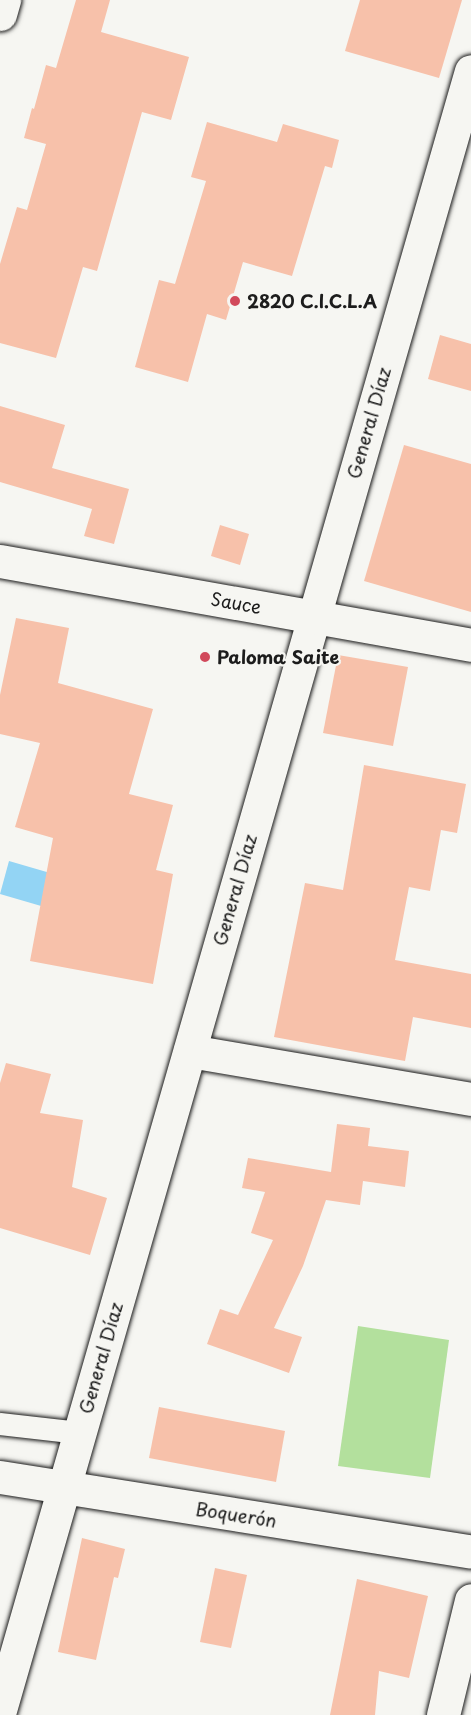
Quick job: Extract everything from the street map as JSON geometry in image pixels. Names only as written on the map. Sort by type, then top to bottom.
[{"type":"street","points":[[0,14],[4,0]]},
{"type":"street","name":"General Díaz","points":[[0,1710],[471,71]]},
{"type":"street","name":"Sauce","points":[[0,561],[471,645]]},
{"type":"street","points":[[190,1051],[471,1099]]},
{"type":"street","name":"Boquerón","points":[[0,1477],[471,1552]]},
{"type":"street","points":[[443,1715],[471,1600]]},
{"type":"lane","points":[[0,1424],[80,1433]]},
{"type":"green space","points":[[358,1326],[449,1340],[430,1478],[338,1466]]},
{"type":"water","points":[[9,861],[57,875],[48,908],[0,894]]},
{"type":"building","points":[[76,0],[110,0],[101,32],[189,57],[171,120],[142,112],[97,271],[83,267],[56,358],[0,343],[0,264],[17,207],[27,210],[46,144],[24,138],[32,108],[34,109],[46,65],[56,68]]},
{"type":"building","points":[[360,0],[462,0],[439,78],[345,51]]},
{"type":"building","points":[[207,122],[277,142],[283,124],[339,140],[332,168],[325,166],[292,276],[243,262],[226,320],[207,314],[188,382],[135,367],[159,280],[175,284],[206,181],[191,177]]},
{"type":"building","points":[[440,335],[471,344],[471,391],[428,379]]},
{"type":"building","points":[[0,406],[65,425],[52,468],[129,489],[114,544],[84,536],[92,509],[0,482]]},
{"type":"building","points":[[404,445],[471,464],[471,612],[364,581]]},
{"type":"building","points":[[220,525],[249,534],[240,565],[211,556]]},
{"type":"building","points":[[16,618],[69,628],[58,683],[153,709],[129,794],[173,805],[156,870],[173,874],[153,984],[30,961],[53,838],[15,827],[40,743],[0,734],[0,695]]},
{"type":"building","points":[[338,655],[408,667],[393,746],[323,733]]},
{"type":"building","points":[[364,765],[466,784],[457,833],[441,830],[430,891],[409,887],[395,960],[471,974],[471,1028],[413,1017],[405,1061],[274,1037],[305,883],[343,890]]},
{"type":"building","points":[[6,1063],[51,1074],[40,1113],[83,1120],[72,1187],[107,1198],[90,1255],[0,1228],[0,1083]]},
{"type":"building","points":[[337,1124],[370,1128],[368,1146],[409,1151],[405,1187],[363,1181],[360,1205],[326,1200],[303,1266],[274,1328],[302,1337],[289,1373],[207,1344],[220,1309],[238,1315],[273,1240],[251,1233],[265,1192],[242,1188],[248,1158],[331,1172]]},
{"type":"building","points":[[159,1407],[285,1431],[276,1482],[149,1458]]},
{"type":"building","points":[[82,1538],[125,1549],[118,1578],[114,1577],[96,1660],[58,1652]]},
{"type":"building","points":[[215,1568],[247,1575],[231,1648],[200,1642]]},
{"type":"building","points":[[357,1579],[428,1596],[409,1678],[379,1671],[375,1715],[330,1715]]},
{"type":"place","name":"2820 C.I.C.L.A","points":[[235,301]]},
{"type":"place","name":"Paloma Saite","points":[[205,657]]}]
